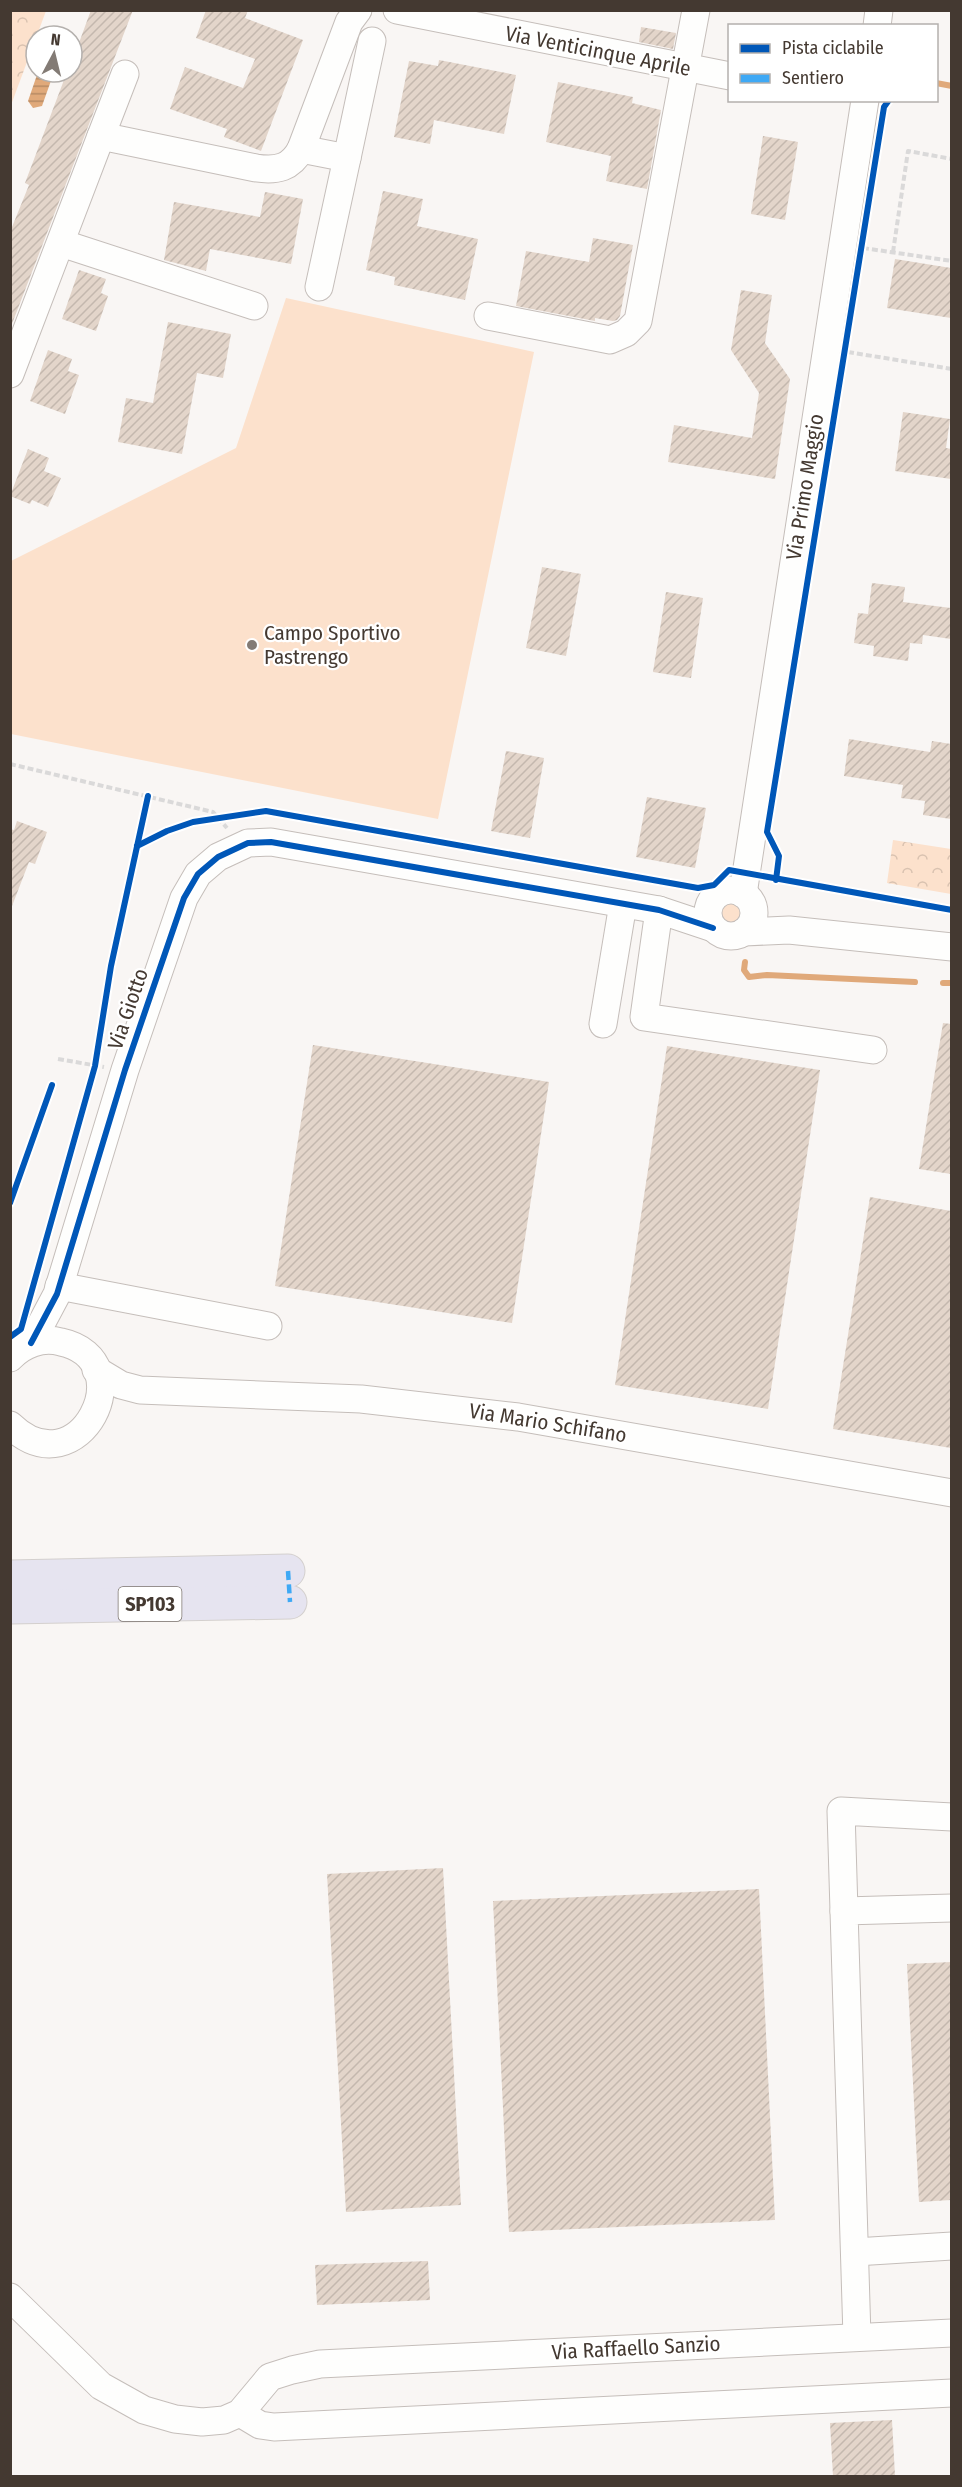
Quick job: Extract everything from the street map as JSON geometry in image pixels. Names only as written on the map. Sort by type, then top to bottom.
[{"type":"highway","name":"SP103","points":[[10,1577],[289,1587],[10,1607]]},
{"type":"street","points":[[101,136],[264,169],[280,168],[289,164],[301,149],[349,22],[358,10]]},
{"type":"street","name":"Via Venticinque Aprile","points":[[397,10],[728,76]]},
{"type":"street","points":[[488,316],[610,340],[626,333],[638,321],[696,10]]},
{"type":"street","points":[[319,287],[372,40]]},
{"type":"street","points":[[10,374],[125,74]]},
{"type":"street","name":"Via Primo Maggio","points":[[738,900],[865,102]]},
{"type":"street","points":[[301,149],[346,158]]},
{"type":"street","points":[[61,243],[254,306]]},
{"type":"street","points":[[240,846],[271,842],[659,910],[713,928],[730,937],[738,900]]},
{"type":"street","name":"Via Giotto","points":[[21,1350],[58,1290],[125,1070],[180,908],[198,874],[211,862],[240,846]]},
{"type":"street","points":[[659,910],[738,900],[789,930],[951,947]]},
{"type":"street","points":[[603,1024],[622,904]]},
{"type":"street","points":[[659,910],[644,1017],[873,1050]]},
{"type":"street","points":[[58,1290],[268,1326]]},
{"type":"street","name":"Via Giotto","points":[[58,1290],[59,1323],[72,1345],[86,1355],[96,1370]]},
{"type":"street","points":[[21,1350],[49,1340],[72,1345]]},
{"type":"street","points":[[10,1455],[25,1446],[72,1438],[85,1429],[94,1417],[101,1393],[96,1370]]},
{"type":"street","name":"Via Mario Schifano","points":[[96,1370],[121,1385],[140,1390],[361,1399],[447,1407],[553,1423],[951,1493]]},
{"type":"street","points":[[94,1417],[140,1390]]},
{"type":"street","points":[[10,1425],[24,1436],[40,1442]]},
{"type":"street","points":[[857,2337],[841,1811],[951,1817]]},
{"type":"street","points":[[844,1911],[951,1908]]},
{"type":"street","points":[[855,2252],[951,2246]]},
{"type":"street","points":[[10,2297],[101,2386],[144,2410],[175,2419],[202,2422],[224,2420],[240,2412],[260,2424],[273,2427],[951,2393]]},
{"type":"street","name":"Via Raffaello Sanzio","points":[[240,2412],[270,2378],[320,2364],[951,2333]]},
{"type":"path","points":[[893,252],[908,151],[951,159]]},
{"type":"path","points":[[859,260],[863,236]]},
{"type":"path","points":[[861,248],[951,261]]},
{"type":"path","points":[[843,363],[846,340]]},
{"type":"path","points":[[845,352],[951,369]]},
{"type":"path","points":[[10,764],[213,812],[240,846]]},
{"type":"path","points":[[146,806],[148,796]]},
{"type":"path","points":[[211,819],[231,815]]},
{"type":"path","points":[[92,1078],[97,1055]]},
{"type":"path","points":[[58,1059],[125,1070]]},
{"type":"green space","points":[[10,11],[46,11],[41,24],[24,24],[24,70],[11,105]]},
{"type":"green space","points":[[286,298],[534,352],[438,819],[11,734],[11,561],[236,448]]},
{"type":"green space","points":[[893,840],[951,849],[951,894],[887,883]]},
{"type":"green space","points":[[731,897],[742,902],[747,913],[742,924],[731,929],[720,924],[715,913],[720,902]]},
{"type":"shaded area","points":[[34,84],[50,84],[42,106],[33,108],[28,101]]},
{"type":"building","points":[[91,10],[133,10],[10,329],[10,232],[29,185],[25,183],[62,84],[84,84],[84,29]]},
{"type":"building","points":[[206,10],[248,10],[245,18],[303,40],[261,151],[224,137],[227,129],[170,109],[185,67],[243,88],[255,59],[196,38]]},
{"type":"building","points":[[641,27],[676,33],[673,49],[639,42]]},
{"type":"building","points":[[439,60],[516,75],[504,134],[434,120],[430,144],[394,137],[409,61],[438,66]]},
{"type":"building","points":[[558,82],[633,97],[632,103],[661,110],[647,189],[606,181],[611,156],[546,142]]},
{"type":"building","points":[[763,136],[798,142],[785,220],[751,214]]},
{"type":"building","points":[[383,191],[423,199],[417,226],[478,239],[465,300],[394,285],[395,277],[366,270]]},
{"type":"building","points":[[265,192],[303,199],[291,264],[210,249],[206,271],[164,260],[174,202],[260,217]]},
{"type":"building","points":[[593,238],[633,245],[620,316],[617,320],[595,318],[595,321],[516,306],[526,251],[589,262]]},
{"type":"building","points":[[895,259],[951,268],[951,318],[887,308]]},
{"type":"building","points":[[79,270],[106,279],[101,293],[108,296],[96,331],[62,319]]},
{"type":"building","points":[[741,290],[772,295],[765,343],[790,379],[775,479],[668,462],[674,425],[752,438],[759,393],[731,350]]},
{"type":"building","points":[[168,322],[231,334],[223,378],[197,373],[182,454],[118,442],[126,398],[153,403]]},
{"type":"building","points":[[48,350],[72,359],[68,371],[79,375],[65,414],[30,401]]},
{"type":"building","points":[[903,412],[950,419],[946,448],[951,449],[951,479],[895,471]]},
{"type":"building","points":[[28,449],[49,458],[44,471],[61,478],[48,507],[32,500],[30,504],[10,496]]},
{"type":"building","points":[[542,567],[581,574],[566,656],[526,648]]},
{"type":"building","points":[[872,583],[905,587],[903,602],[951,608],[951,639],[923,635],[922,644],[910,643],[908,661],[873,656],[874,646],[854,643],[858,613],[868,614]]},
{"type":"building","points":[[666,592],[703,598],[691,678],[653,672]]},
{"type":"building","points":[[849,739],[930,752],[932,741],[951,744],[951,819],[923,815],[925,801],[901,798],[903,785],[844,776]]},
{"type":"building","points":[[506,751],[544,758],[530,838],[491,831]]},
{"type":"building","points":[[647,797],[706,808],[695,868],[636,857]]},
{"type":"building","points":[[17,821],[47,832],[35,864],[29,862],[12,906],[10,829],[14,830]]},
{"type":"building","points":[[943,1023],[951,1024],[951,1174],[919,1169]]},
{"type":"building","points":[[313,1045],[549,1082],[512,1323],[275,1286]]},
{"type":"building","points":[[667,1046],[820,1070],[768,1409],[615,1385]]},
{"type":"building","points":[[870,1197],[951,1211],[951,1448],[833,1429]]},
{"type":"building","points":[[443,1868],[461,2205],[346,2212],[327,1874]]},
{"type":"building","points":[[759,1889],[775,2220],[509,2232],[493,1901]]},
{"type":"building","points":[[951,1962],[951,2200],[919,2202],[907,1964]]},
{"type":"building","points":[[428,2261],[430,2300],[317,2305],[315,2265]]},
{"type":"building","points":[[892,2420],[895,2476],[833,2476],[830,2423]]},
{"type":"waterway","points":[[938,83],[952,86]]},
{"type":"waterway","points":[[745,962],[744,970],[749,977],[767,975],[915,982]]},
{"type":"waterway","points":[[943,983],[952,983]]},
{"type":"marked path","points":[[288,1571],[290,1602]]},
{"type":"cycle path","points":[[776,880],[779,856],[767,832],[884,107],[888,102]]},
{"type":"cycle path","points":[[10,1337],[21,1329],[95,1066],[111,966],[148,796]]},
{"type":"cycle path","points":[[137,846],[167,831],[193,822],[266,811],[698,888],[714,885],[729,870],[952,910]]},
{"type":"cycle path","points":[[31,1343],[57,1294],[125,1070],[184,898],[198,874],[218,857],[248,843],[271,842],[659,910],[713,928]]},
{"type":"cycle path","points":[[10,1203],[52,1085]]},
{"type":"place","name":"Campo Sportivo Pastrengo","points":[[252,645]]}]
